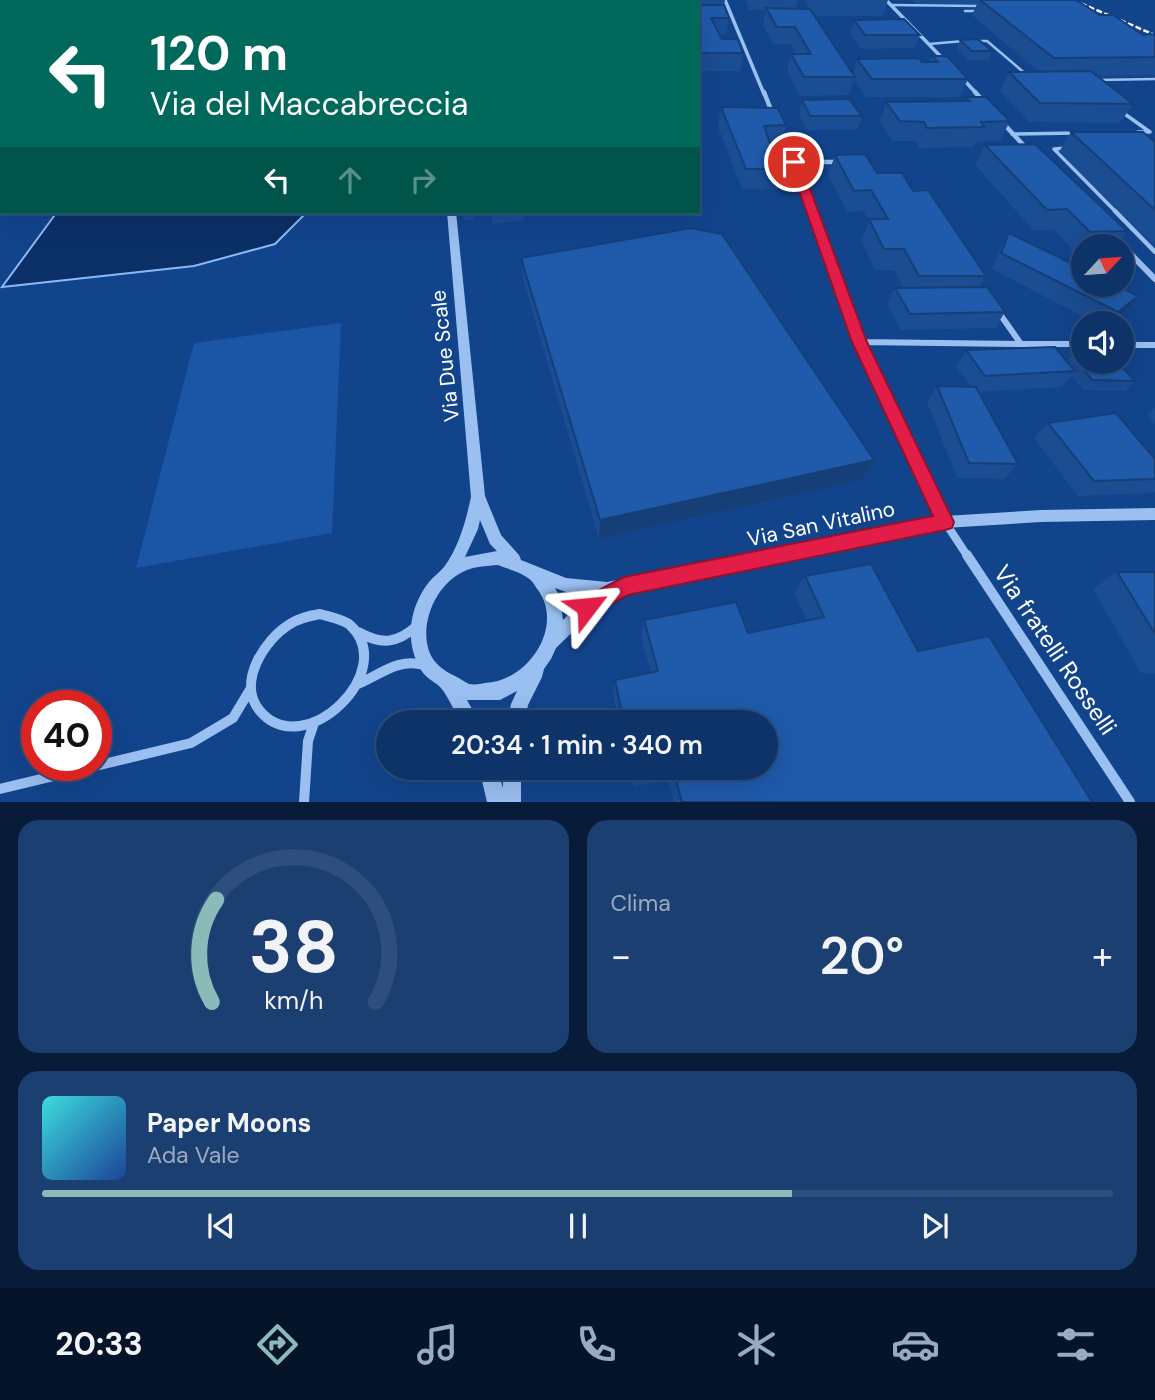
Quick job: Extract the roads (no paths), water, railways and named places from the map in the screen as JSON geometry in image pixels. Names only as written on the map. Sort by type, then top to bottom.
[{"type":"street","name":"Via fratelli Rosselli","points":[[725,0],[794,162],[860,342],[945,522],[1130,802]]},
{"type":"street","points":[[886,0],[986,105]]},
{"type":"street","points":[[995,114],[1035,158]]},
{"type":"street","points":[[794,162],[846,163]]},
{"type":"street","name":"Via Due Scale","points":[[451,214],[478,496],[495,539],[515,562]]},
{"type":"street","points":[[1109,232],[1155,279]]},
{"type":"street","points":[[989,298],[1021,344]]},
{"type":"street","points":[[860,342],[1071,344]]},
{"type":"street","points":[[1134,345],[1155,345]]},
{"type":"street","name":"Via Due Scale","points":[[449,573],[471,529],[478,496]]},
{"type":"street","name":"Via San Vitalino","points":[[534,572],[575,587],[607,589],[945,522],[1041,516],[1155,514]]},
{"type":"street","points":[[428,666],[418,639],[418,625],[424,602],[435,586],[464,564],[499,558],[515,562],[534,572],[546,585],[554,602],[556,621],[553,641],[519,710]]},
{"type":"street","name":"Via San Vitalino","points":[[553,641],[587,607],[624,587]]},
{"type":"street","points":[[418,625],[406,636],[393,642],[376,643],[358,632],[348,621],[335,615],[303,617],[286,625],[260,653],[253,670],[251,687],[255,704],[264,717],[278,724],[295,727],[314,723],[340,707],[358,684],[396,663],[411,660],[428,666],[449,686],[463,710]]},
{"type":"street","points":[[358,632],[365,656],[358,684]]},
{"type":"street","points":[[449,686],[479,694],[496,692],[526,678],[538,667]]},
{"type":"street","points":[[0,789],[191,743],[233,718],[251,687]]},
{"type":"street","points":[[304,802],[309,741],[314,723]]},
{"type":"street","points":[[491,780],[497,802]]},
{"type":"street","points":[[512,780],[512,802]]},
{"type":"lane","points":[[891,5],[983,6]]},
{"type":"lane","points":[[965,11],[990,12]]},
{"type":"lane","points":[[929,44],[986,40],[1034,80]]},
{"type":"lane","points":[[1090,80],[1155,79]]},
{"type":"lane","points":[[1118,110],[1150,132],[1136,132]]},
{"type":"lane","points":[[1012,134],[1081,133]]},
{"type":"lane","points":[[1070,148],[1054,149],[1155,252]]},
{"type":"railway","points":[[1073,0],[1155,35]]}]
